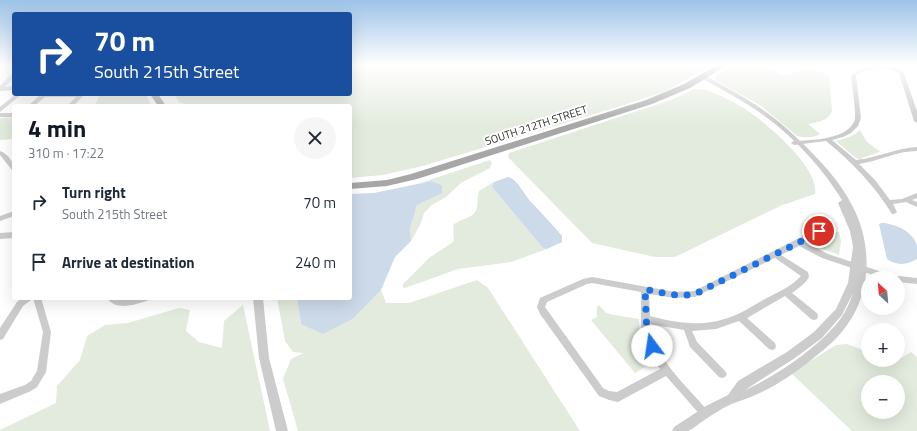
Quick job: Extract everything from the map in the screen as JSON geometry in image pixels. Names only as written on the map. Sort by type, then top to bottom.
[{"type":"main road","name":"SOUTH 212TH STREET","points":[[352,186],[387,183],[413,177],[649,102],[676,92],[688,85]]},
{"type":"street","points":[[678,431],[731,399],[749,394],[801,361],[822,337],[841,326],[851,310],[860,288],[859,268],[863,245],[861,234],[849,204],[822,164],[762,115],[713,85]]},
{"type":"street","points":[[797,143],[827,139],[851,131],[856,125],[858,118],[855,85]]},
{"type":"street","points":[[906,85],[917,121]]},
{"type":"street","points":[[0,89],[12,88]]},
{"type":"street","points":[[0,110],[17,96]]},
{"type":"street","points":[[33,104],[43,96]]},
{"type":"street","points":[[72,104],[80,96]]},
{"type":"street","points":[[0,115],[12,115]]},
{"type":"street","points":[[827,139],[856,162],[875,184],[894,212]]},
{"type":"street","points":[[856,162],[867,162],[898,150],[917,149]]},
{"type":"street","points":[[0,153],[3,154],[12,166]]},
{"type":"street","points":[[888,202],[907,200],[917,195]]},
{"type":"street","points":[[907,200],[917,205]]},
{"type":"street","points":[[0,219],[12,214]]},
{"type":"street","points":[[667,370],[618,397],[610,397],[600,391],[543,312],[543,300],[586,281],[592,280],[675,295],[695,294],[800,243],[819,231]]},
{"type":"street","points":[[0,236],[12,235]]},
{"type":"street","points":[[800,243],[816,253],[869,271]]},
{"type":"street","points":[[646,319],[687,328],[711,327],[740,317],[786,292],[805,277],[805,274],[776,254]]},
{"type":"street","points":[[905,280],[917,281]]},
{"type":"street","points":[[645,289],[647,335],[652,346],[667,370],[705,414]]},
{"type":"street","points":[[786,292],[814,316]]},
{"type":"street","points":[[0,336],[20,304],[25,300]]},
{"type":"street","points":[[0,399],[28,388],[39,378],[47,332],[38,300]]},
{"type":"street","points":[[114,300],[117,302],[126,303],[138,300]]},
{"type":"street","points":[[258,300],[264,358],[282,431]]},
{"type":"street","points":[[740,317],[772,346]]},
{"type":"street","points":[[687,328],[693,344],[722,374]]},
{"type":"shaded area","points":[[352,85],[676,85],[666,91],[627,104],[423,166],[383,175],[352,178],[352,104],[185,104],[179,102],[175,96],[352,96]]},
{"type":"shaded area","points":[[724,85],[830,85],[832,111],[825,119],[808,124],[820,134],[815,136],[797,136],[760,105]]},
{"type":"shaded area","points":[[694,89],[707,90],[721,96],[733,102],[763,122],[794,151],[803,162],[810,173],[814,184],[815,194],[780,206],[675,257],[655,257],[592,243],[508,157],[509,153],[671,100]]},
{"type":"shaded area","points":[[99,96],[147,96],[150,104],[96,104]]},
{"type":"shaded area","points":[[12,117],[12,139],[0,140],[0,118]]},
{"type":"shaded area","points":[[860,130],[867,142],[882,153],[879,152],[862,158],[861,160],[856,158],[836,141],[852,136]]},
{"type":"shaded area","points":[[490,160],[492,163],[490,168],[461,183],[446,197],[432,205],[424,213],[420,225],[411,241],[410,229],[417,205],[442,192],[442,185],[432,181],[417,184]]},
{"type":"shaded area","points":[[494,182],[492,187],[543,248],[547,249],[511,262],[458,269],[403,288],[403,284],[429,258],[453,242],[453,225],[475,212],[477,208],[479,191]]},
{"type":"shaded area","points":[[823,231],[839,232],[841,241],[839,255],[815,246],[817,239],[823,236]]},
{"type":"shaded area","points":[[477,280],[488,288],[580,431],[298,431],[283,379],[291,359],[304,353],[293,352],[285,341],[277,300],[297,300],[301,324],[354,318],[381,290],[386,303],[409,303]]},
{"type":"shaded area","points":[[243,305],[270,431],[0,431],[56,403],[57,386],[80,360],[87,336],[105,325],[128,323],[179,308],[190,310],[186,331],[199,342],[222,348],[224,321]]},
{"type":"shaded area","points":[[599,305],[609,314],[639,319],[640,335],[652,363],[635,373],[591,320],[597,317],[597,307]]},
{"type":"shaded area","points":[[847,344],[861,349],[861,367],[905,367],[905,356],[911,352],[917,357],[917,431],[852,431],[791,373],[836,345]]},
{"type":"water","points":[[508,177],[515,181],[530,201],[562,236],[562,242],[547,249],[543,248],[492,187],[494,182]]},
{"type":"water","points":[[432,181],[442,185],[442,193],[417,205],[410,229],[411,241],[395,257],[381,290],[354,318],[323,334],[301,324],[297,300],[352,300],[352,194],[374,193]]},
{"type":"water","points":[[887,223],[903,229],[912,236],[917,246],[917,259],[910,263],[898,264],[887,259],[879,224]]},
{"type":"route","points":[[652,346],[647,335],[645,289],[675,295],[695,294],[800,243],[819,231]]}]
